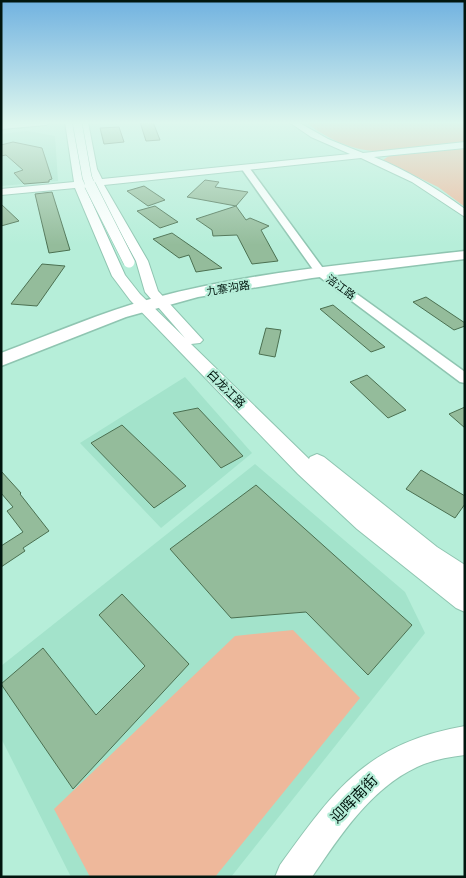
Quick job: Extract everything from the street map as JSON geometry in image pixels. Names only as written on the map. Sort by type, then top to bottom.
[{"type":"main road","name":"九寨沟路","points":[[1,348],[147,299],[201,292],[318,269],[465,248]]},
{"type":"main road","name":"九寨沟路","points":[[318,269],[465,255]]},
{"type":"main road","name":"九寨沟路","points":[[1,360],[95,323],[147,299]]},
{"type":"street","name":"白龙江路","points":[[76,163],[79,184],[119,276],[147,299],[327,471],[429,554],[465,580]]},
{"type":"street","points":[[84,163],[87,177],[147,299]]},
{"type":"street","name":"白龙江路","points":[[91,163],[98,182],[142,260],[147,299],[311,474],[365,522],[465,600]]},
{"type":"street","points":[[1,192],[291,163]]},
{"type":"street","points":[[378,163],[422,184],[465,214]]},
{"type":"street","name":"涪江路","points":[[246,168],[318,269],[465,378]]},
{"type":"street","name":"迎晖南街","points":[[292,877],[346,802],[371,778],[398,759],[422,748],[465,740]]},
{"type":"shaded area","points":[[1,163],[57,163],[58,181],[1,186]]},
{"type":"shaded area","points":[[389,163],[465,163],[465,207],[438,187]]},
{"type":"shaded area","points":[[185,377],[252,453],[161,528],[80,443]]},
{"type":"shaded area","points":[[255,464],[405,592],[425,633],[231,877],[71,877],[1,738],[1,666]]},
{"type":"shaded area","points":[[293,630],[360,698],[215,877],[90,877],[54,809],[235,636]]},
{"type":"building","points":[[15,163],[47,163],[52,179],[49,182],[24,184],[14,173],[23,170]]},
{"type":"building","points":[[205,180],[219,182],[215,187],[248,192],[236,206],[187,197]]},
{"type":"building","points":[[144,186],[165,200],[148,206],[127,191]]},
{"type":"building","points":[[52,192],[70,250],[49,253],[35,194]]},
{"type":"building","points":[[1,204],[19,221],[1,226]]},
{"type":"building","points":[[155,206],[178,222],[160,228],[137,211]]},
{"type":"building","points":[[236,206],[246,220],[250,218],[269,226],[261,230],[278,261],[252,264],[237,235],[213,236],[212,230],[196,219]]},
{"type":"building","points":[[172,233],[222,268],[196,272],[189,255],[179,258],[153,239]]},
{"type":"building","points":[[42,264],[65,266],[37,306],[11,304]]},
{"type":"building","points":[[426,297],[465,323],[465,326],[454,330],[413,302]]},
{"type":"building","points":[[333,305],[385,347],[371,352],[320,309]]},
{"type":"building","points":[[266,328],[281,330],[275,357],[259,354]]},
{"type":"building","points":[[367,375],[406,410],[388,418],[350,382]]},
{"type":"building","points":[[465,407],[465,428],[449,414]]},
{"type":"building","points":[[198,408],[243,456],[221,468],[173,413]]},
{"type":"building","points":[[122,425],[186,486],[154,508],[91,443]]},
{"type":"building","points":[[421,470],[465,496],[465,504],[455,518],[406,489]]},
{"type":"building","points":[[1,471],[21,493],[49,531],[23,548],[25,551],[1,567],[1,546],[23,532],[7,511],[13,507],[1,493]]},
{"type":"building","points":[[256,485],[412,625],[368,675],[306,612],[231,618],[170,549]]},
{"type":"building","points":[[122,594],[189,664],[73,789],[1,684],[43,648],[96,715],[145,666],[99,615]]}]
